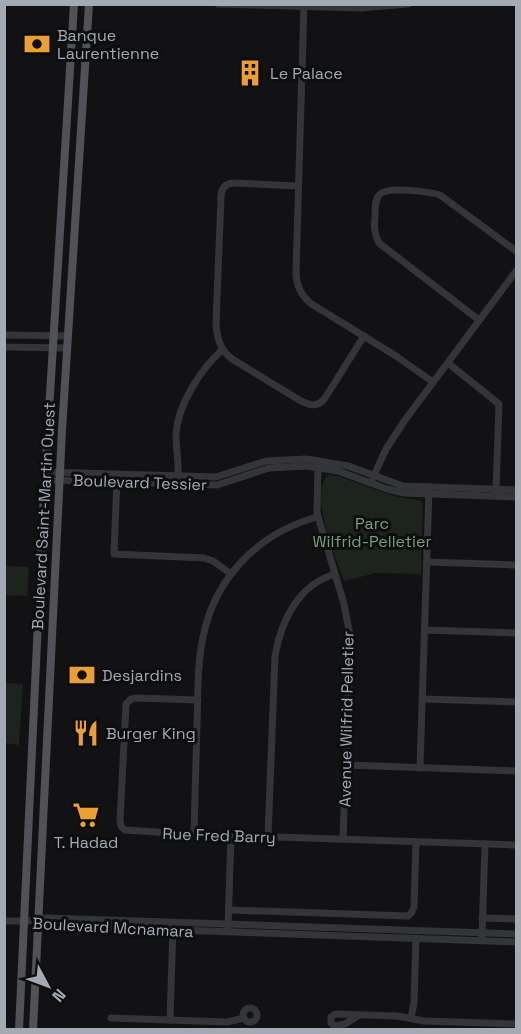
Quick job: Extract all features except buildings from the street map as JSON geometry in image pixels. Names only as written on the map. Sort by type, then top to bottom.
[{"type":"main road","name":"Boulevard Saint-Martin Ouest","points":[[18,1029],[45,476],[74,4]]},
{"type":"main road","name":"Boulevard Saint-Martin Ouest","points":[[33,1029],[60,476],[89,4]]},
{"type":"street","points":[[218,4],[360,9],[408,4]]},
{"type":"street","points":[[304,6],[296,276],[299,289],[310,303],[433,382]]},
{"type":"street","points":[[298,186],[233,183],[222,189],[216,324],[222,350],[232,359],[301,401],[316,405],[325,398],[364,336]]},
{"type":"street","points":[[479,320],[379,243],[375,231],[378,196],[389,190],[429,192],[440,195],[516,251]]},
{"type":"street","points":[[372,479],[396,432],[516,271]]},
{"type":"street","points":[[4,335],[68,336]]},
{"type":"street","points":[[4,347],[68,348]]},
{"type":"street","points":[[178,480],[176,434],[180,413],[189,394],[222,350]]},
{"type":"street","points":[[448,363],[498,404],[500,410],[496,490]]},
{"type":"street","name":"Boulevard Tessier","points":[[45,476],[178,480],[220,477],[253,465],[279,459],[318,463],[338,471],[429,491],[516,497]]},
{"type":"street","name":"Avenue Wilfrid Pelletier","points":[[318,463],[317,517],[346,610],[350,635],[343,839]]},
{"type":"street","points":[[117,478],[114,554],[204,558],[215,562],[231,574]]},
{"type":"street","name":"Boulevard Tessier","points":[[429,491],[516,490]]},
{"type":"street","points":[[420,768],[429,491]]},
{"type":"street","points":[[194,834],[200,656],[204,630],[215,600],[231,574],[264,541],[317,517]]},
{"type":"street","points":[[427,562],[516,565]]},
{"type":"street","points":[[268,837],[275,656],[279,638],[288,615],[303,595],[318,581],[335,573]]},
{"type":"street","points":[[425,630],[516,633]]},
{"type":"street","name":"Rue Fred Barry","points":[[198,700],[137,698],[131,699],[126,704],[120,820],[122,827],[128,831],[516,845]]},
{"type":"street","points":[[423,699],[516,702]]},
{"type":"street","points":[[346,765],[516,771]]},
{"type":"street","points":[[228,929],[231,836]]},
{"type":"street","points":[[229,910],[404,916],[411,914],[414,907],[416,842]]},
{"type":"street","points":[[482,937],[485,844]]},
{"type":"street","points":[[482,918],[516,919]]},
{"type":"street","name":"Boulevard Mcnamara","points":[[4,921],[482,937],[516,942]]},
{"type":"street","points":[[170,1020],[173,927]]},
{"type":"street","name":"Boulevard Mcnamara","points":[[228,929],[416,938],[516,934]]},
{"type":"street","points":[[411,1018],[416,938]]},
{"type":"street","points":[[359,1015],[424,1021],[516,1024]]},
{"type":"street","points":[[111,1018],[227,1022],[243,1018]]},
{"type":"green space","name":"Parc Wilfrid-Pelletier","points":[[329,475],[341,477],[393,496],[422,501],[421,574],[376,573],[344,581],[330,543],[322,510],[323,483]]},
{"type":"green space","points":[[5,566],[29,567],[27,596],[5,595]]},
{"type":"green space","points":[[5,683],[23,684],[19,745],[5,743]]},
{"type":"place","name":"Banque Laurentienne","points":[[37,44]]},
{"type":"place","name":"Le Palace","points":[[250,73]]},
{"type":"place","name":"Desjardins","points":[[82,675]]},
{"type":"place","name":"Burger King","points":[[86,733]]},
{"type":"place","name":"T. Hadad","points":[[86,815]]}]
